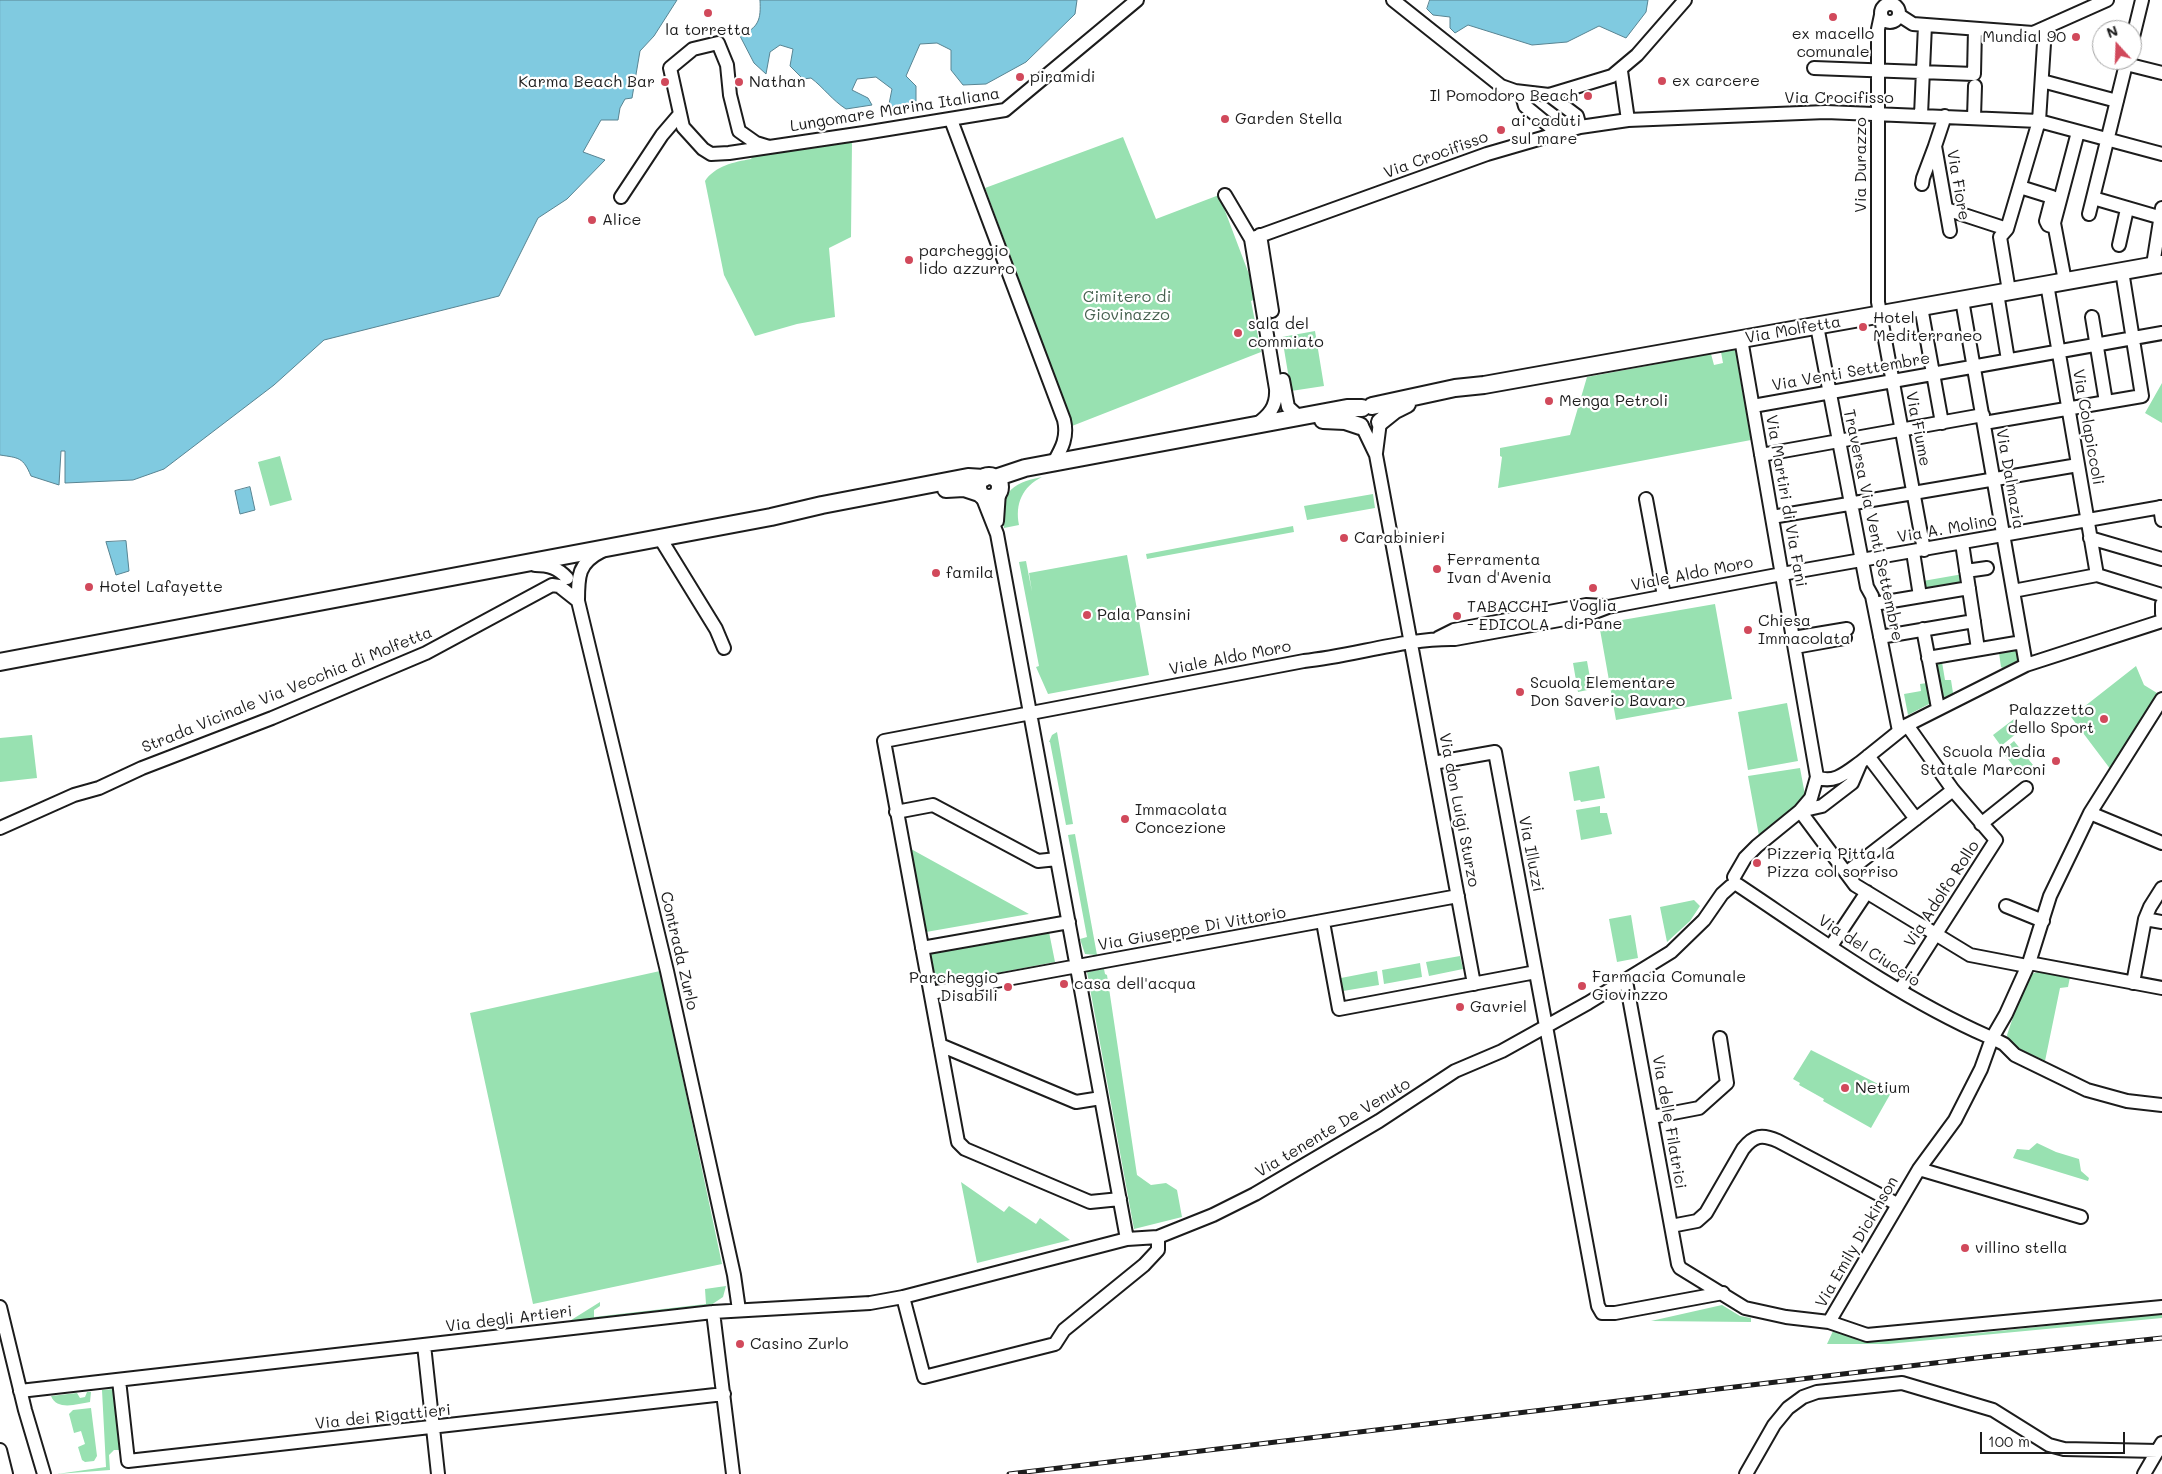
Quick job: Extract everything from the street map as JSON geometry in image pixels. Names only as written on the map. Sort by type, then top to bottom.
[{"type":"main road","name":"Via Molfetta","points":[[1484,385],[2047,284],[2122,271],[2159,267]]},
{"type":"main road","points":[[990,488],[1018,469],[1347,408],[1367,407],[1436,392],[1484,385]]},
{"type":"main road","points":[[0,662],[771,518],[831,503],[968,477],[990,488],[1028,474],[1306,422],[1345,420],[1362,427],[1375,428],[1395,410],[1406,404],[1456,394],[1484,385]]},
{"type":"main road","points":[[1367,407],[1379,411],[1380,422]]},
{"type":"main road","points":[[1362,427],[1357,414],[1367,407]]},
{"type":"street","name":"Lungomare Marina Italiana","points":[[769,147],[756,143],[739,131],[730,95],[727,65],[718,43],[694,49],[670,68],[683,127],[703,149],[711,154],[769,147],[1001,112],[1009,108],[1136,0]]},
{"type":"street","points":[[1393,0],[1501,86],[1529,93],[1549,95],[1600,81],[1620,71],[1685,0]]},
{"type":"street","points":[[1884,7],[1884,21],[1890,23],[1896,20],[1899,15],[1913,24],[2033,33],[2107,0]]},
{"type":"street","points":[[2137,20],[2142,0]]},
{"type":"street","name":"Via Durazzo","points":[[1880,314],[1878,302],[1878,29],[1884,7]]},
{"type":"street","points":[[1921,115],[1926,25]]},
{"type":"street","points":[[2008,360],[2000,238],[2007,229],[2039,121],[2045,28]]},
{"type":"street","points":[[1814,68],[1974,74],[1975,29]]},
{"type":"street","points":[[2142,67],[2162,73]]},
{"type":"street","points":[[2089,214],[2124,70]]},
{"type":"street","points":[[1620,71],[1628,120]]},
{"type":"street","points":[[2042,81],[2117,101]]},
{"type":"street","points":[[1974,117],[1975,86]]},
{"type":"street","points":[[1529,93],[1523,99],[1525,106],[1539,120],[1558,133]]},
{"type":"street","points":[[1549,95],[1577,116],[1580,127]]},
{"type":"street","name":"Via Crocifisso","points":[[1256,237],[1536,138],[1580,127],[1628,120],[1826,112],[2039,121],[2162,154]]},
{"type":"street","points":[[620,198],[662,135],[680,114]]},
{"type":"street","name":"Via Fiore","points":[[1946,116],[1935,146],[1950,230]]},
{"type":"street","points":[[951,120],[1064,420],[1066,428],[1065,440],[1054,462]]},
{"type":"street","points":[[1536,138],[1539,120]]},
{"type":"street","points":[[2054,223],[2051,226],[2046,221],[2052,197],[2075,131]]},
{"type":"street","points":[[2065,281],[2054,223],[2075,131]]},
{"type":"street","points":[[1922,184],[1935,146]]},
{"type":"street","points":[[2020,187],[2052,197]]},
{"type":"street","points":[[1225,195],[1256,237],[1287,402],[1292,413],[1299,417]]},
{"type":"street","points":[[2093,198],[2127,209],[2162,215],[2159,267]]},
{"type":"street","points":[[1946,209],[2007,229]]},
{"type":"street","points":[[2119,245],[2127,209]]},
{"type":"street","points":[[1256,237],[1277,397],[1272,412],[1256,425]]},
{"type":"street","points":[[1762,455],[1942,423],[2068,408],[2142,396],[2122,271]]},
{"type":"street","name":"Via Colapiccoli","points":[[2047,284],[2097,575]]},
{"type":"street","name":"Via Dalmazia","points":[[1962,300],[2026,665]]},
{"type":"street","points":[[1921,307],[1942,423]]},
{"type":"street","name":"Via Fiume","points":[[1880,314],[1914,493],[1919,551],[1920,596]]},
{"type":"street","points":[[2092,316],[2106,402]]},
{"type":"street","name":"Traversa Via Venti Settembre","points":[[1817,326],[1867,587],[1874,604],[1880,637],[1903,728]]},
{"type":"street","name":"Via Venti Settembre","points":[[1753,406],[2162,333]]},
{"type":"street","name":"Via Martiri di Via Fani","points":[[1742,339],[1817,777]]},
{"type":"street","points":[[1376,455],[1380,422]]},
{"type":"street","points":[[1362,427],[1376,455]]},
{"type":"street","name":"Via don Luigi Sturzo","points":[[1376,455],[1474,984]]},
{"type":"street","points":[[1772,517],[2078,465]]},
{"type":"street","points":[[990,488],[996,504],[997,534],[1127,1239]]},
{"type":"street","points":[[1646,499],[1664,596]]},
{"type":"street","points":[[2161,507],[2162,520]]},
{"type":"street","name":"Via A. Molino","points":[[1782,574],[2161,507]]},
{"type":"street","points":[[660,538],[716,629],[724,648]]},
{"type":"street","points":[[2090,538],[2162,558]]},
{"type":"street","points":[[1962,543],[1978,649]]},
{"type":"street","points":[[573,579],[589,559],[608,548]]},
{"type":"street","points":[[568,555],[574,563],[573,579]]},
{"type":"street","points":[[518,564],[552,566],[573,579]]},
{"type":"street","points":[[1966,571],[1987,568]]},
{"type":"street","name":"Viale Aldo Moro","points":[[896,812],[884,741],[1304,661],[1332,658],[1436,639],[1454,630],[1586,605],[1608,607],[1782,574]]},
{"type":"street","points":[[2013,591],[2097,575],[2162,595]]},
{"type":"street","name":"Contrada Zurlo","points":[[573,579],[667,971],[734,1275],[739,1310]]},
{"type":"street","name":"Strada Vicinale Via Vecchia di Molfetta","points":[[0,828],[74,795],[99,788],[142,768],[272,718],[426,653],[552,584],[559,586],[578,601]]},
{"type":"street","points":[[1874,604],[1969,588]]},
{"type":"street","points":[[2162,604],[2162,614]]},
{"type":"street","points":[[1880,637],[1974,621]]},
{"type":"street","name":"Via tenente De Venuto","points":[[903,1297],[1127,1239],[1158,1236],[1213,1215],[1255,1194],[1379,1122],[1456,1071],[1502,1051],[1656,962],[1689,937],[1704,920],[1722,894],[1735,883],[1745,858],[1757,846],[1800,811],[1822,806],[1852,783],[1864,759],[1903,728],[1938,708],[2026,665],[2162,621]]},
{"type":"street","points":[[1923,629],[1938,708]]},
{"type":"street","points":[[1794,643],[1846,634]]},
{"type":"street","points":[[1928,658],[2022,642]]},
{"type":"street","name":"Via Emily Dickinson","points":[[2162,700],[2090,813],[2050,896],[2028,965],[1981,1069],[1955,1120],[1919,1169],[1829,1322],[1867,1335],[2162,1307]]},
{"type":"street","points":[[1903,728],[1981,824],[2026,788]]},
{"type":"street","name":"Via Illuzzi","points":[[1433,763],[1495,752],[1597,1298],[1602,1312],[1616,1313],[1723,1293]]},
{"type":"street","points":[[1916,819],[1864,759],[1838,778],[1824,780],[1817,777],[1811,798],[1800,811],[1855,885],[1970,955],[2162,988]]},
{"type":"street","points":[[1846,873],[1953,790]]},
{"type":"street","points":[[1057,859],[1038,862],[934,805],[896,812],[960,1146],[1090,1202],[1120,1198]]},
{"type":"street","points":[[2090,813],[2162,843]]},
{"type":"street","name":"Via Adolfo Rollo","points":[[1900,990],[1996,840],[1981,824]]},
{"type":"street","name":"Via del Ciuccio","points":[[1735,883],[1900,990],[1948,1019],[1993,1039]]},
{"type":"street","points":[[2133,983],[2146,919],[2150,907],[2162,888]]},
{"type":"street","points":[[1831,946],[1867,892]]},
{"type":"street","name":"Via Giuseppe Di Vittorio","points":[[931,993],[1458,896]]},
{"type":"street","points":[[2006,906],[2042,921]]},
{"type":"street","points":[[2146,919],[2162,922]]},
{"type":"street","points":[[922,948],[1069,922]]},
{"type":"street","points":[[1323,922],[1339,1009],[1536,972]]},
{"type":"street","name":"Via delle Filatrici","points":[[1626,981],[1680,1268],[1723,1293]]},
{"type":"street","points":[[1652,1117],[1699,1108],[1726,1083],[1720,1038]]},
{"type":"street","points":[[1993,1039],[2004,1044],[2015,1054],[2087,1090],[2127,1101],[2162,1104]]},
{"type":"street","points":[[940,1044],[1076,1102],[1101,1098]]},
{"type":"street","points":[[1671,1226],[1698,1220],[1706,1213],[1743,1149],[1757,1136],[1768,1136],[1898,1204]]},
{"type":"street","points":[[1919,1169],[2082,1217]]},
{"type":"street","points":[[903,1297],[924,1377],[1055,1344],[1064,1330],[1144,1265],[1158,1250],[1158,1236]]},
{"type":"street","points":[[1723,1293],[1745,1308],[1786,1317],[1829,1322]]},
{"type":"street","name":"Via degli Artieri","points":[[20,1391],[714,1312],[870,1303],[903,1297]]},
{"type":"street","points":[[0,1307],[20,1391],[44,1474]]},
{"type":"street","points":[[714,1312],[732,1474]]},
{"type":"street","points":[[424,1345],[438,1474]]},
{"type":"street","name":"Via dei Rigattieri","points":[[119,1380],[128,1461],[724,1394]]},
{"type":"street","points":[[1746,1474],[1774,1425],[1788,1408],[1802,1397],[1817,1392],[1902,1383],[1993,1410],[2049,1445],[2064,1449],[2160,1447]]},
{"type":"street","points":[[2144,1474],[2160,1447]]},
{"type":"street","points":[[0,1450],[6,1474]]},
{"type":"green space","name":"Cimitero di Giovinazzo","points":[[1123,137],[1156,219],[1219,195],[1258,298],[1251,301],[1261,352],[1072,426],[985,188]]},
{"type":"green space","points":[[852,141],[851,237],[829,248],[835,317],[797,324],[755,336],[724,275],[705,181],[719,168],[751,159],[754,154]]},
{"type":"green space","points":[[1315,331],[1324,386],[1291,391],[1282,337]]},
{"type":"green space","points":[[1735,349],[1751,440],[1498,488],[1502,457],[1500,456],[1500,448],[1570,435],[1587,377],[1711,354],[1714,365],[1723,363],[1721,352]]},
{"type":"green space","points":[[2162,383],[2162,423],[2145,413]]},
{"type":"green space","points":[[280,456],[292,500],[270,506],[258,462]]},
{"type":"green space","points":[[1042,477],[1029,486],[1021,497],[1018,510],[1019,525],[1004,528],[1003,507],[1009,492],[1022,483]]},
{"type":"green space","points":[[1373,494],[1375,508],[1307,520],[1304,506]]},
{"type":"green space","points":[[1293,526],[1294,532],[1147,559],[1146,554]]},
{"type":"green space","name":"Pala Pansini","points":[[1127,555],[1149,675],[1048,694],[1036,667],[1039,666],[1019,562],[1026,561],[1032,592],[1029,573]]},
{"type":"green space","points":[[1963,574],[1965,583],[1925,591],[1923,581]]},
{"type":"green space","points":[[1715,604],[1732,699],[1616,720],[1599,624]]},
{"type":"green space","points":[[2017,649],[2019,660],[2003,668],[2001,667],[1999,653]]},
{"type":"green space","points":[[1587,661],[1592,689],[1578,692],[1573,663]]},
{"type":"green space","points":[[1942,662],[1945,680],[1951,680],[1953,693],[1941,699],[1935,664]]},
{"type":"green space","points":[[2136,666],[2144,685],[2157,693],[2158,697],[2111,770],[2071,717]]},
{"type":"green space","points":[[1927,683],[1931,703],[1908,715],[1904,694],[1921,691],[1920,684]]},
{"type":"green space","points":[[1787,703],[1798,761],[1748,770],[1738,712]]},
{"type":"green space","points":[[2014,719],[2022,729],[2001,746],[1993,735]]},
{"type":"green space","points":[[1057,732],[1073,824],[1066,825],[1049,742],[1052,735]]},
{"type":"green space","points":[[32,735],[37,778],[0,782],[0,738]]},
{"type":"green space","points":[[2014,741],[2033,765],[2020,775],[2002,751]]},
{"type":"green space","points":[[1599,766],[1605,798],[1581,802],[1580,800],[1574,801],[1569,772]]},
{"type":"green space","points":[[1800,768],[1805,795],[1798,804],[1759,836],[1748,776]]},
{"type":"green space","points":[[1600,806],[1600,813],[1607,813],[1612,834],[1581,840],[1576,810]]},
{"type":"green space","points":[[1075,834],[1097,955],[1085,954],[1080,939],[1087,937],[1068,835]]},
{"type":"green space","points":[[911,849],[1029,914],[926,932]]},
{"type":"green space","points":[[1694,900],[1700,906],[1690,921],[1667,942],[1660,907]]},
{"type":"green space","points":[[1631,915],[1638,958],[1617,962],[1609,919]]},
{"type":"green space","points":[[1049,932],[1055,962],[934,985],[929,953]]},
{"type":"green space","points":[[1460,956],[1463,969],[1429,976],[1426,962]]},
{"type":"green space","points":[[1420,963],[1422,977],[1384,984],[1382,970]]},
{"type":"green space","points":[[1104,969],[1107,975],[1137,1175],[1151,1185],[1166,1183],[1177,1190],[1182,1217],[1134,1229],[1087,972]]},
{"type":"green space","points":[[660,971],[722,1264],[533,1304],[470,1013]]},
{"type":"green space","points":[[1377,971],[1379,985],[1343,991],[1341,978]]},
{"type":"green space","points":[[2041,971],[2070,977],[2068,987],[2060,988],[2045,1061],[2012,1045],[2007,1035],[2026,979],[2031,974]]},
{"type":"green space","name":"Netium","points":[[1811,1050],[1892,1091],[1871,1128],[1823,1101],[1824,1099],[1799,1085],[1800,1083],[1793,1079]]},
{"type":"green space","points":[[2037,1143],[2056,1152],[2079,1159],[2081,1171],[2089,1178],[2088,1181],[2013,1158],[2017,1149],[2029,1150]]},
{"type":"green space","points":[[961,1182],[1004,1212],[1009,1206],[1036,1224],[1040,1218],[1070,1240],[977,1263]]},
{"type":"green space","points":[[726,1286],[723,1297],[711,1305],[568,1322],[600,1302],[600,1306],[594,1310],[594,1317],[706,1304],[705,1289]]},
{"type":"green space","points":[[1722,1305],[1740,1316],[1751,1318],[1751,1322],[1651,1321]]},
{"type":"green space","points":[[2162,1314],[2162,1318],[1888,1344],[1827,1344],[1833,1331],[1860,1339],[1878,1341],[1969,1334]]},
{"type":"green space","points":[[114,1389],[120,1450],[114,1450],[109,1455],[110,1470],[57,1474],[106,1467],[102,1390]]},
{"type":"green space","points":[[87,1392],[91,1392],[90,1402],[74,1405],[58,1404],[51,1396],[77,1393],[80,1398],[85,1397]]},
{"type":"green space","points":[[91,1408],[97,1456],[94,1461],[85,1462],[82,1460],[78,1447],[85,1444],[81,1431],[74,1433],[69,1414],[73,1410]]},
{"type":"water","points":[[0,0],[677,0],[654,36],[640,51],[632,98],[625,99],[620,108],[618,120],[601,120],[583,152],[605,160],[567,199],[538,218],[499,296],[324,340],[274,385],[164,469],[133,480],[65,483],[65,451],[61,451],[59,485],[31,476],[23,462],[12,457],[0,455]]},
{"type":"water","points":[[760,0],[1077,0],[1075,14],[1026,62],[986,84],[963,85],[951,70],[951,50],[937,43],[920,44],[906,76],[916,86],[916,105],[899,111],[889,104],[892,89],[876,77],[857,79],[852,90],[868,98],[872,105],[846,109],[811,78],[803,79],[790,66],[793,49],[780,45],[770,52],[766,74],[754,63],[740,36],[758,22]]},
{"type":"water","points":[[1430,0],[1648,0],[1646,12],[1626,38],[1599,26],[1567,42],[1532,45],[1468,25],[1455,33],[1450,28],[1450,17],[1433,15],[1427,9]]},
{"type":"water","points":[[250,487],[255,510],[240,514],[235,491]]},
{"type":"water","points":[[126,541],[129,571],[116,575],[106,542]]},
{"type":"railway","points":[[1009,1474],[1993,1356],[2162,1338]]},
{"type":"place","name":"la torretta","points":[[708,13]]},
{"type":"place","name":"ex macello comunale","points":[[1833,17]]},
{"type":"place","name":"Mundial 90","points":[[2076,37]]},
{"type":"place","name":"piramidi","points":[[1020,77]]},
{"type":"place","name":"ex carcere","points":[[1662,81]]},
{"type":"place","name":"Karma Beach Bar","points":[[665,82]]},
{"type":"place","name":"Nathan","points":[[739,82]]},
{"type":"place","name":"Il Pomodoro Beach","points":[[1588,96]]},
{"type":"place","name":"Garden Stella","points":[[1225,119]]},
{"type":"place","name":"ai caduti sul mare","points":[[1501,130]]},
{"type":"place","name":"Alice","points":[[592,220]]},
{"type":"place","name":"parcheggio lido azzurro","points":[[909,260]]},
{"type":"place","name":"Hotel Mediterraneo","points":[[1863,327]]},
{"type":"place","name":"sala del commiato","points":[[1238,333]]},
{"type":"place","name":"Menga Petroli","points":[[1549,401]]},
{"type":"place","name":"Carabinieri","points":[[1344,538]]},
{"type":"place","name":"Ferramenta Ivan d'Avenia","points":[[1437,569]]},
{"type":"place","name":"famila","points":[[936,573]]},
{"type":"place","name":"Hotel Lafayette","points":[[89,587]]},
{"type":"place","name":"Voglia di Pane","points":[[1593,588]]},
{"type":"place","name":"Pala Pansini","points":[[1087,615]]},
{"type":"place","name":"TABACCHI - EDICOLA","points":[[1457,616]]},
{"type":"place","name":"Chiesa Immacolata","points":[[1748,630]]},
{"type":"place","name":"Scuola Elementare Don Saverio Bavaro","points":[[1520,692]]},
{"type":"place","name":"Palazzetto dello Sport","points":[[2104,719]]},
{"type":"place","name":"Scuola Media Statale Marconi","points":[[2056,761]]},
{"type":"place","name":"Immacolata Concezione","points":[[1125,819]]},
{"type":"place","name":"Pizzeria Pitta la Pizza col sorriso","points":[[1757,863]]},
{"type":"place","name":"casa dell'acqua","points":[[1064,984]]},
{"type":"place","name":"Farmacia Comunale Giovinzzo","points":[[1582,986]]},
{"type":"place","name":"Parcheggio Disabili","points":[[1008,987]]},
{"type":"place","name":"Gavriel","points":[[1460,1007]]},
{"type":"place","name":"Netium","points":[[1845,1088]]},
{"type":"place","name":"villino stella","points":[[1965,1248]]},
{"type":"place","name":"Casino Zurlo","points":[[740,1344]]}]
